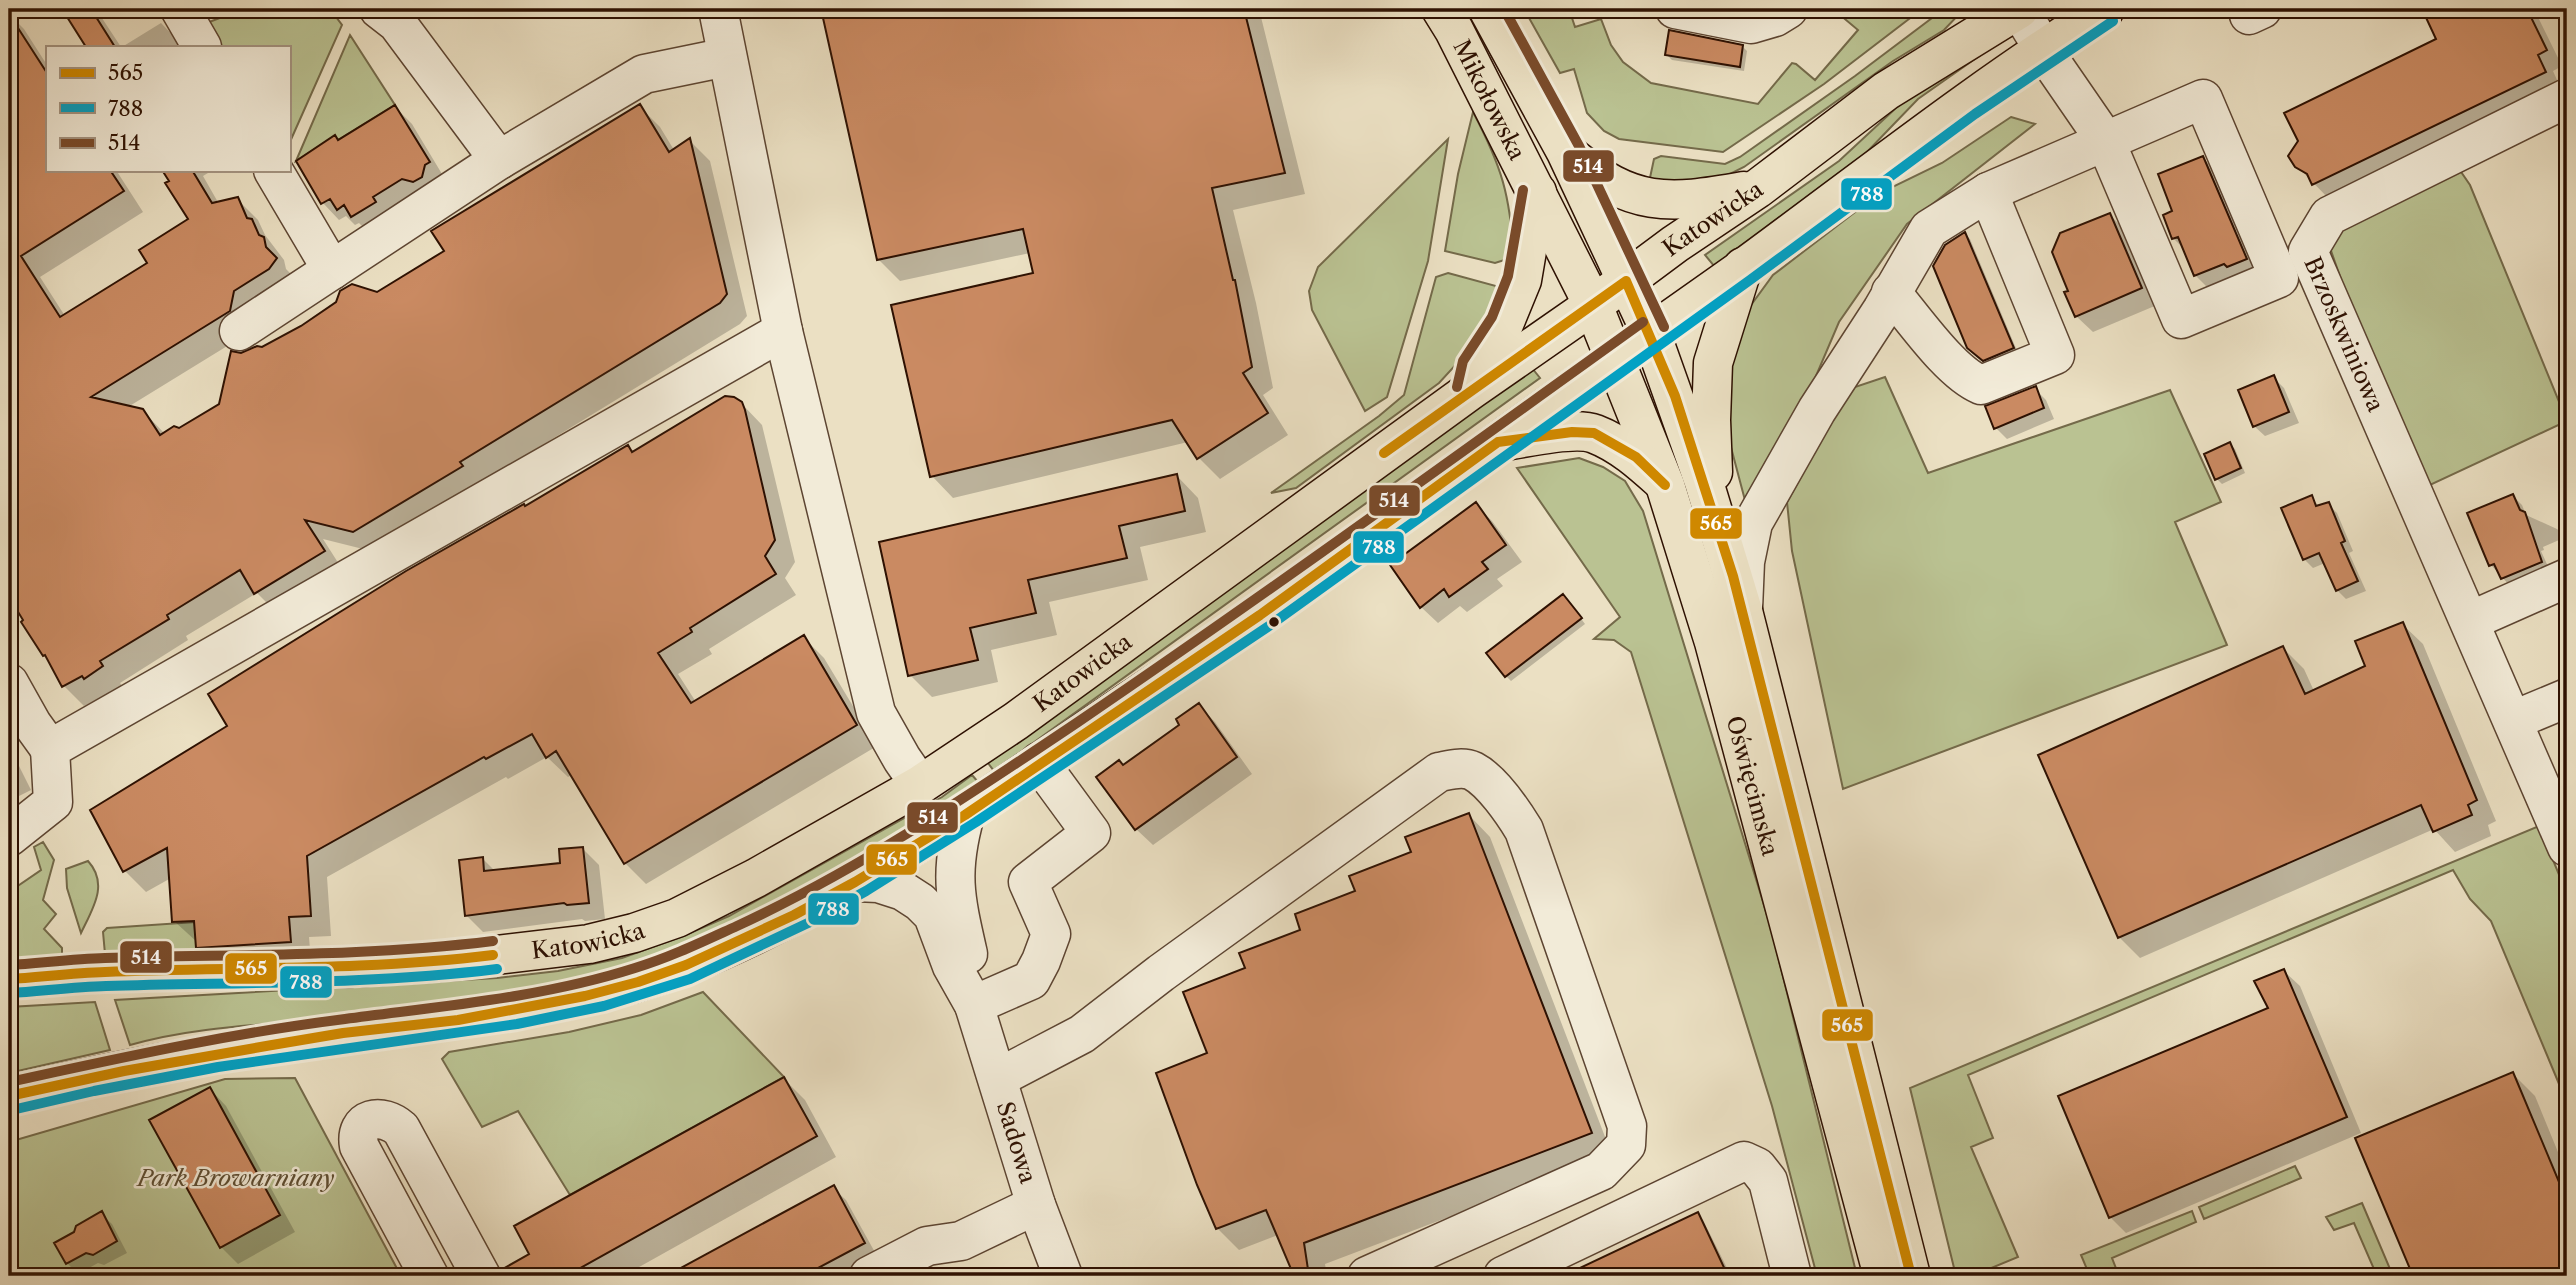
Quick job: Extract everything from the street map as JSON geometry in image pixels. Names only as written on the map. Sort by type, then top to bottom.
[{"type":"main road","name":"Mikołowska","points":[[1441,9],[1593,305]]},
{"type":"main road","name":"Mikołowska","points":[[1488,9],[1566,152],[1651,333]]},
{"type":"main road","name":"Katowicka","points":[[9,979],[103,972],[346,968],[438,962],[589,944],[634,933],[677,918],[756,878],[920,785],[1079,677],[1471,390],[1757,188],[1886,91],[2019,9]]},
{"type":"main road","name":"Katowicka","points":[[9,1096],[124,1071],[259,1047],[343,1033],[458,1020],[585,996],[638,982],[686,965],[794,915],[855,882],[965,814],[1260,615],[2042,48],[2105,9]]},
{"type":"main road","points":[[1566,152],[1597,178],[1639,197],[1701,199],[1757,188]]},
{"type":"main road","points":[[1471,390],[1476,366],[1504,324],[1521,280],[1537,192]]},
{"type":"main road","points":[[1716,519],[1711,420],[1713,363],[1743,267]]},
{"type":"main road","name":"Oświęcimska","points":[[1593,305],[1665,485],[1714,642],[1883,1276]]},
{"type":"main road","name":"Oświęcimska","points":[[1651,333],[1716,519],[1743,611],[1911,1276]]},
{"type":"main road","points":[[1498,442],[1572,432],[1594,433],[1636,457],[1665,485]]},
{"type":"street","points":[[180,9],[201,46]]},
{"type":"street","points":[[379,9],[397,23],[499,160]]},
{"type":"street","points":[[718,9],[783,331],[876,713],[920,785]]},
{"type":"street","points":[[1675,9],[1751,24],[1788,9]]},
{"type":"street","points":[[1743,611],[1745,562],[1754,523],[1817,410],[1929,229],[1988,192],[2105,139],[2203,99],[2278,278],[2181,318],[2105,139],[2042,48],[2019,9]]},
{"type":"street","points":[[239,331],[499,160],[644,74],[727,57]]},
{"type":"street","name":"Brzoskwiniowa","points":[[2567,98],[2329,216],[2308,251],[2567,847]]},
{"type":"street","points":[[274,172],[332,270]]},
{"type":"street","points":[[1891,292],[1948,360],[1969,380],[1981,385],[2055,355],[1988,192]]},
{"type":"street","points":[[50,748],[783,331]]},
{"type":"street","points":[[2470,621],[2567,578]]},
{"type":"street","points":[[9,683],[32,724],[50,748],[53,802],[9,836]]},
{"type":"street","points":[[2514,720],[2567,698]]},
{"type":"street","points":[[974,1005],[1031,980],[1051,934],[1028,883],[1091,834],[1039,762]]},
{"type":"street","points":[[998,1078],[1082,1034],[1161,973],[1439,772],[1458,768],[1473,771],[1505,800],[1524,830],[1626,1126],[1626,1145],[1601,1171],[1367,1276]]},
{"type":"street","name":"Sadowa","points":[[965,814],[957,843],[954,880],[970,964],[974,1005]]},
{"type":"street","name":"Sadowa","points":[[855,882],[878,883],[904,891],[933,915],[952,966],[974,1005],[1036,1205],[1063,1276]]},
{"type":"street","points":[[429,1276],[359,1146],[357,1136],[364,1125],[374,1119],[385,1118],[401,1129],[481,1276]]},
{"type":"street","points":[[1503,1276],[1744,1161],[1757,1167],[1768,1181],[1792,1276]]},
{"type":"street","points":[[869,1276],[927,1246],[961,1241],[1036,1205]]},
{"type":"green space","points":[[243,9],[330,9],[342,25],[290,142],[290,46],[217,46],[204,24]]},
{"type":"green space","points":[[1524,9],[1569,9],[1575,27],[1601,19],[1611,45],[1623,62],[1651,83],[1758,104],[1792,63],[1815,80],[1858,30],[1833,9],[1922,9],[1824,84],[1723,152],[1619,139],[1604,131],[1587,113],[1574,69],[1560,73]]},
{"type":"green space","points":[[1944,9],[1964,9],[1944,30],[1893,61],[1744,167],[1722,178],[1648,187],[1654,159],[1661,156],[1725,164],[1740,157]]},
{"type":"green space","points":[[350,35],[395,105],[338,140],[335,136],[296,161]]},
{"type":"green space","points":[[1982,54],[1918,99],[1866,153],[1714,266],[1705,255],[1839,161],[1911,94]]},
{"type":"green space","points":[[1473,112],[1498,166],[1510,216],[1514,257],[1495,263],[1445,251],[1458,174]]},
{"type":"green space","points":[[2011,117],[2035,124],[1907,224],[1839,322],[1784,451],[1746,504],[1728,436],[1727,391],[1737,334],[1746,312],[1773,275],[1880,193],[1942,163]]},
{"type":"green space","points":[[1448,139],[1428,261],[1387,397],[1365,411],[1312,310],[1309,291],[1318,267]]},
{"type":"green space","points":[[2457,166],[2470,185],[2567,421],[2430,485],[2351,308],[2329,245],[2337,221]]},
{"type":"green space","points":[[1448,273],[1507,289],[1473,346],[1439,383],[1296,488],[1271,493],[1404,395],[1436,277]]},
{"type":"green space","points":[[1532,368],[1540,378],[994,771],[988,763]]},
{"type":"green space","points":[[1885,377],[1928,473],[2170,390],[2221,502],[2175,522],[2227,645],[1843,789],[1792,551],[1787,502],[1849,389]]},
{"type":"green space","points":[[1579,458],[1603,467],[1625,481],[1643,511],[1771,928],[1857,1276],[1817,1276],[1772,1106],[1631,652],[1614,640],[1594,639],[1620,617],[1517,468]]},
{"type":"green space","points":[[972,775],[979,783],[830,876],[726,929],[672,952],[617,970],[517,992],[339,1017],[202,1030],[130,1045],[115,1000],[497,978],[558,971],[622,958],[729,916],[942,797]]},
{"type":"green space","points":[[2539,826],[2567,894],[2567,1103],[2491,921],[2470,899],[2453,870],[1968,1075],[1993,1138],[1971,1147],[2018,1257],[1972,1276],[1956,1276],[1910,1088]]},
{"type":"green space","points":[[43,842],[54,860],[43,900],[56,914],[44,929],[62,948],[62,957],[9,960],[9,892],[41,870],[34,847]]},
{"type":"green space","points":[[88,861],[94,870],[98,887],[94,905],[81,933],[67,888],[66,869]]},
{"type":"green space","points":[[196,922],[200,950],[105,954],[103,932],[107,928]]},
{"type":"green space","points":[[703,992],[784,1077],[570,1195],[518,1111],[482,1127],[442,1059],[449,1052],[569,1032],[641,1015]]},
{"type":"green space","points":[[95,1002],[110,1050],[9,1073],[9,1007]]},
{"type":"green space","name":"Park Browarniany","points":[[295,1078],[401,1276],[9,1276],[9,1142],[225,1079]]},
{"type":"green space","points":[[2295,1166],[2301,1178],[2204,1219],[2199,1207]]},
{"type":"green space","points":[[2362,1203],[2393,1276],[2377,1276],[2354,1223],[2334,1230],[2326,1217]]},
{"type":"green space","points":[[2192,1211],[2196,1222],[2112,1258],[2119,1276],[2089,1274],[2081,1255]]},
{"type":"building","points":[[62,9],[91,9],[114,46],[85,46]]},
{"type":"building","points":[[821,9],[1244,9],[1285,173],[1212,188],[1235,280],[1252,367],[1243,373],[1268,413],[1197,459],[1172,420],[930,477],[891,305],[1033,273],[1023,229],[877,260]]},
{"type":"building","points":[[2422,9],[2527,9],[2547,50],[2538,55],[2546,72],[2312,185],[2307,174],[2295,167],[2288,156],[2298,141],[2284,113],[2436,39]]},
{"type":"building","points":[[9,14],[46,71],[46,172],[111,172],[124,191],[21,256],[60,317],[147,263],[139,250],[188,219],[165,183],[169,181],[163,172],[193,172],[212,203],[238,197],[247,218],[252,219],[259,235],[264,237],[266,247],[277,258],[269,269],[234,291],[230,311],[91,397],[143,409],[160,435],[174,426],[179,428],[219,404],[231,351],[241,353],[257,346],[262,347],[301,326],[336,302],[340,291],[352,284],[377,292],[444,251],[431,231],[640,104],[669,152],[690,138],[727,294],[720,303],[460,462],[463,466],[353,532],[305,520],[325,551],[254,594],[240,570],[167,615],[169,619],[100,661],[103,666],[84,679],[82,676],[62,687],[45,655],[43,656],[21,622],[23,620],[9,597]]},
{"type":"building","points":[[1669,30],[1743,45],[1740,67],[1665,55]]},
{"type":"building","points":[[395,105],[430,162],[425,165],[422,177],[413,182],[402,179],[373,197],[376,202],[351,217],[344,205],[337,210],[330,199],[321,204],[296,161],[335,135],[338,140]]},
{"type":"building","points":[[2203,156],[2247,259],[2227,267],[2224,264],[2194,276],[2178,237],[2172,239],[2163,215],[2172,211],[2158,174]]},
{"type":"building","points":[[2110,213],[2142,288],[2075,317],[2052,252],[2060,233]]},
{"type":"building","points":[[1965,232],[2014,348],[1983,361],[1967,348],[1933,266],[1945,245]]},
{"type":"building","points":[[2274,375],[2289,412],[2253,427],[2238,390]]},
{"type":"building","points":[[2036,386],[2044,408],[1994,429],[1985,406]]},
{"type":"building","points":[[725,396],[742,402],[745,410],[775,540],[765,556],[776,574],[690,628],[692,632],[658,653],[691,703],[804,635],[857,725],[624,864],[556,751],[546,758],[532,734],[486,759],[484,757],[307,856],[311,916],[289,917],[291,942],[196,948],[194,921],[172,922],[167,848],[123,872],[90,810],[227,726],[208,694],[406,571],[524,504],[525,506],[628,445],[632,452]]},
{"type":"building","points":[[2230,442],[2241,468],[2215,480],[2204,454]]},
{"type":"building","points":[[1177,474],[1185,511],[1119,526],[1127,558],[1028,580],[1036,613],[970,628],[978,660],[908,676],[879,542]]},
{"type":"building","points":[[2513,494],[2520,510],[2525,512],[2542,562],[2501,579],[2494,564],[2489,566],[2467,513]]},
{"type":"building","points":[[2312,495],[2316,506],[2329,502],[2345,541],[2341,543],[2358,581],[2336,591],[2319,553],[2303,560],[2281,508]]},
{"type":"building","points":[[1476,502],[1506,545],[1482,562],[1488,569],[1449,597],[1444,589],[1420,608],[1390,565]]},
{"type":"building","points":[[1563,594],[1582,618],[1505,677],[1486,653]]},
{"type":"building","points":[[2403,622],[2477,800],[2468,805],[2472,815],[2433,832],[2421,805],[2118,938],[2038,755],[2283,646],[2305,694],[2365,666],[2355,641]]},
{"type":"building","points":[[1199,703],[1237,757],[1135,830],[1096,777],[1119,760],[1123,765],[1179,725],[1176,719]]},
{"type":"building","points":[[1469,813],[1592,1133],[1304,1243],[1309,1276],[1294,1276],[1266,1210],[1216,1229],[1197,1185],[1156,1073],[1207,1053],[1183,992],[1245,968],[1239,953],[1300,930],[1295,914],[1355,891],[1349,876],[1411,852],[1405,837]]},
{"type":"building","points":[[583,847],[589,903],[564,903],[465,916],[459,860],[483,857],[484,871],[560,863],[559,849]]},
{"type":"building","points":[[2284,969],[2347,1117],[2109,1218],[2058,1096],[2268,1008],[2254,981]]},
{"type":"building","points":[[2513,1072],[2567,1201],[2567,1276],[2413,1276],[2355,1138]]},
{"type":"building","points":[[784,1077],[817,1136],[566,1276],[503,1276],[501,1270],[529,1254],[514,1226]]},
{"type":"building","points":[[210,1087],[280,1215],[220,1248],[149,1120]]},
{"type":"building","points":[[834,1185],[865,1243],[803,1276],[666,1276]]},
{"type":"building","points":[[102,1211],[117,1241],[93,1255],[86,1253],[66,1264],[54,1243]]},
{"type":"building","points":[[1698,1212],[1728,1276],[1563,1276]]},
{"type":"transit line","name":"514","points":[[1504,9],[1579,146],[1664,327]]},
{"type":"transit line","name":"788","points":[[12,1110],[218,1067],[517,1024],[604,1006],[690,979],[808,923],[866,891],[976,822],[1269,626],[1750,280],[1975,114],[2113,21]]},
{"type":"transit line","name":"514","points":[[1457,387],[1463,361],[1492,317],[1508,276],[1523,190]]},
{"type":"transit line","name":"565","points":[[1626,281],[1675,396],[1733,576],[1911,1276]]},
{"type":"transit line","name":"565","points":[[1384,453],[1626,281]]},
{"type":"transit line","name":"514","points":[[9,1082],[260,1031],[491,1000],[564,987],[648,964],[737,926],[869,856],[1037,750],[1291,574],[1643,322]]},
{"type":"transit line","name":"565","points":[[9,1096],[124,1071],[272,1045],[343,1033],[458,1020],[585,996],[638,982],[686,965],[794,915],[855,882],[965,815],[1260,615],[1498,442],[1572,432],[1594,433],[1636,457],[1665,485]]},
{"type":"transit line","name":"514","points":[[9,965],[105,958],[396,950],[493,941]]},
{"type":"transit line","name":"565","points":[[9,979],[105,972],[396,964],[493,955]]},
{"type":"transit line","name":"788","points":[[10,993],[106,986],[399,978],[497,969]]}]
